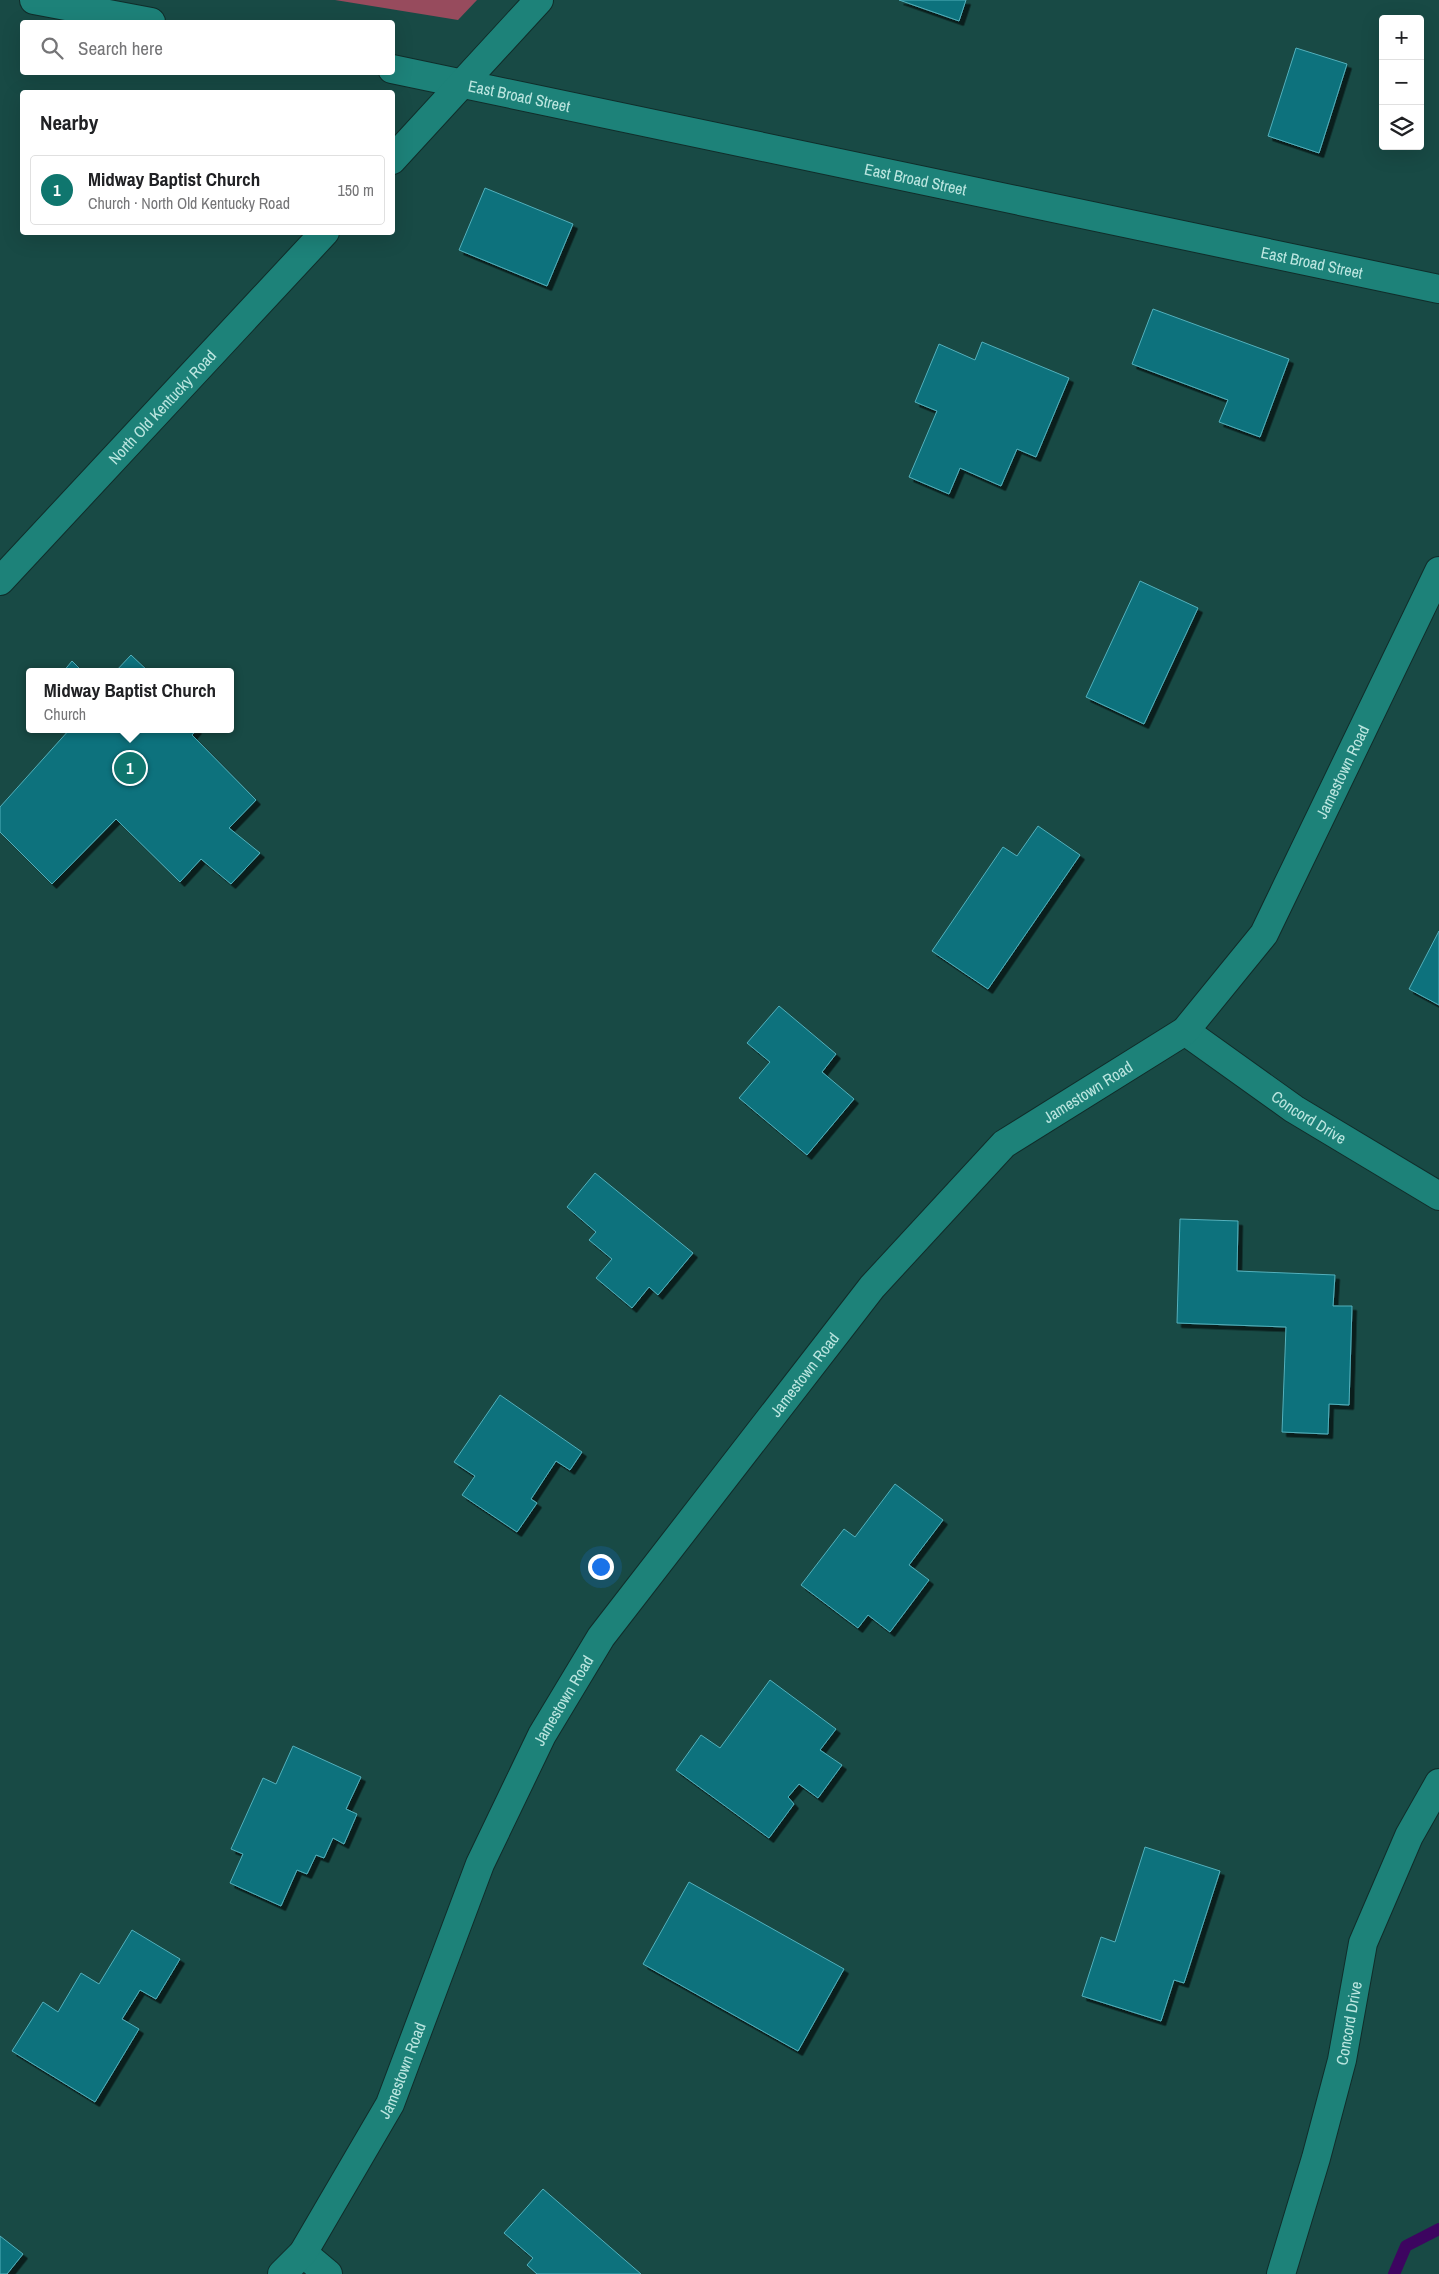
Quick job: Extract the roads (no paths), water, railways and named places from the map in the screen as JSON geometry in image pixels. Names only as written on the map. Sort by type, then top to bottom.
[{"type":"street","points":[[34,0],[140,20]]},
{"type":"street","points":[[395,157],[539,0]]},
{"type":"street","name":"East Broad Street","points":[[395,70],[1439,289]]},
{"type":"street","name":"North Old Kentucky Road","points":[[0,581],[322,235]]},
{"type":"street","name":"Jamestown Road","points":[[282,2274],[303,2253],[390,2104],[480,1864],[542,1735],[601,1637],[872,1287],[1004,1144],[1185,1031],[1264,934],[1439,571]]},
{"type":"street","name":"Concord Drive","points":[[1185,1031],[1294,1109],[1439,1196]]},
{"type":"street","name":"Concord Drive","points":[[1280,2274],[1316,2158],[1342,2060],[1363,1943],[1409,1836],[1439,1783]]},
{"type":"street","points":[[303,2253],[328,2274]]},
{"type":"waterway","points":[[1394,2274],[1406,2246],[1439,2229]]},
{"type":"place","name":"Midway Baptist Church","points":[[130,768]]}]
